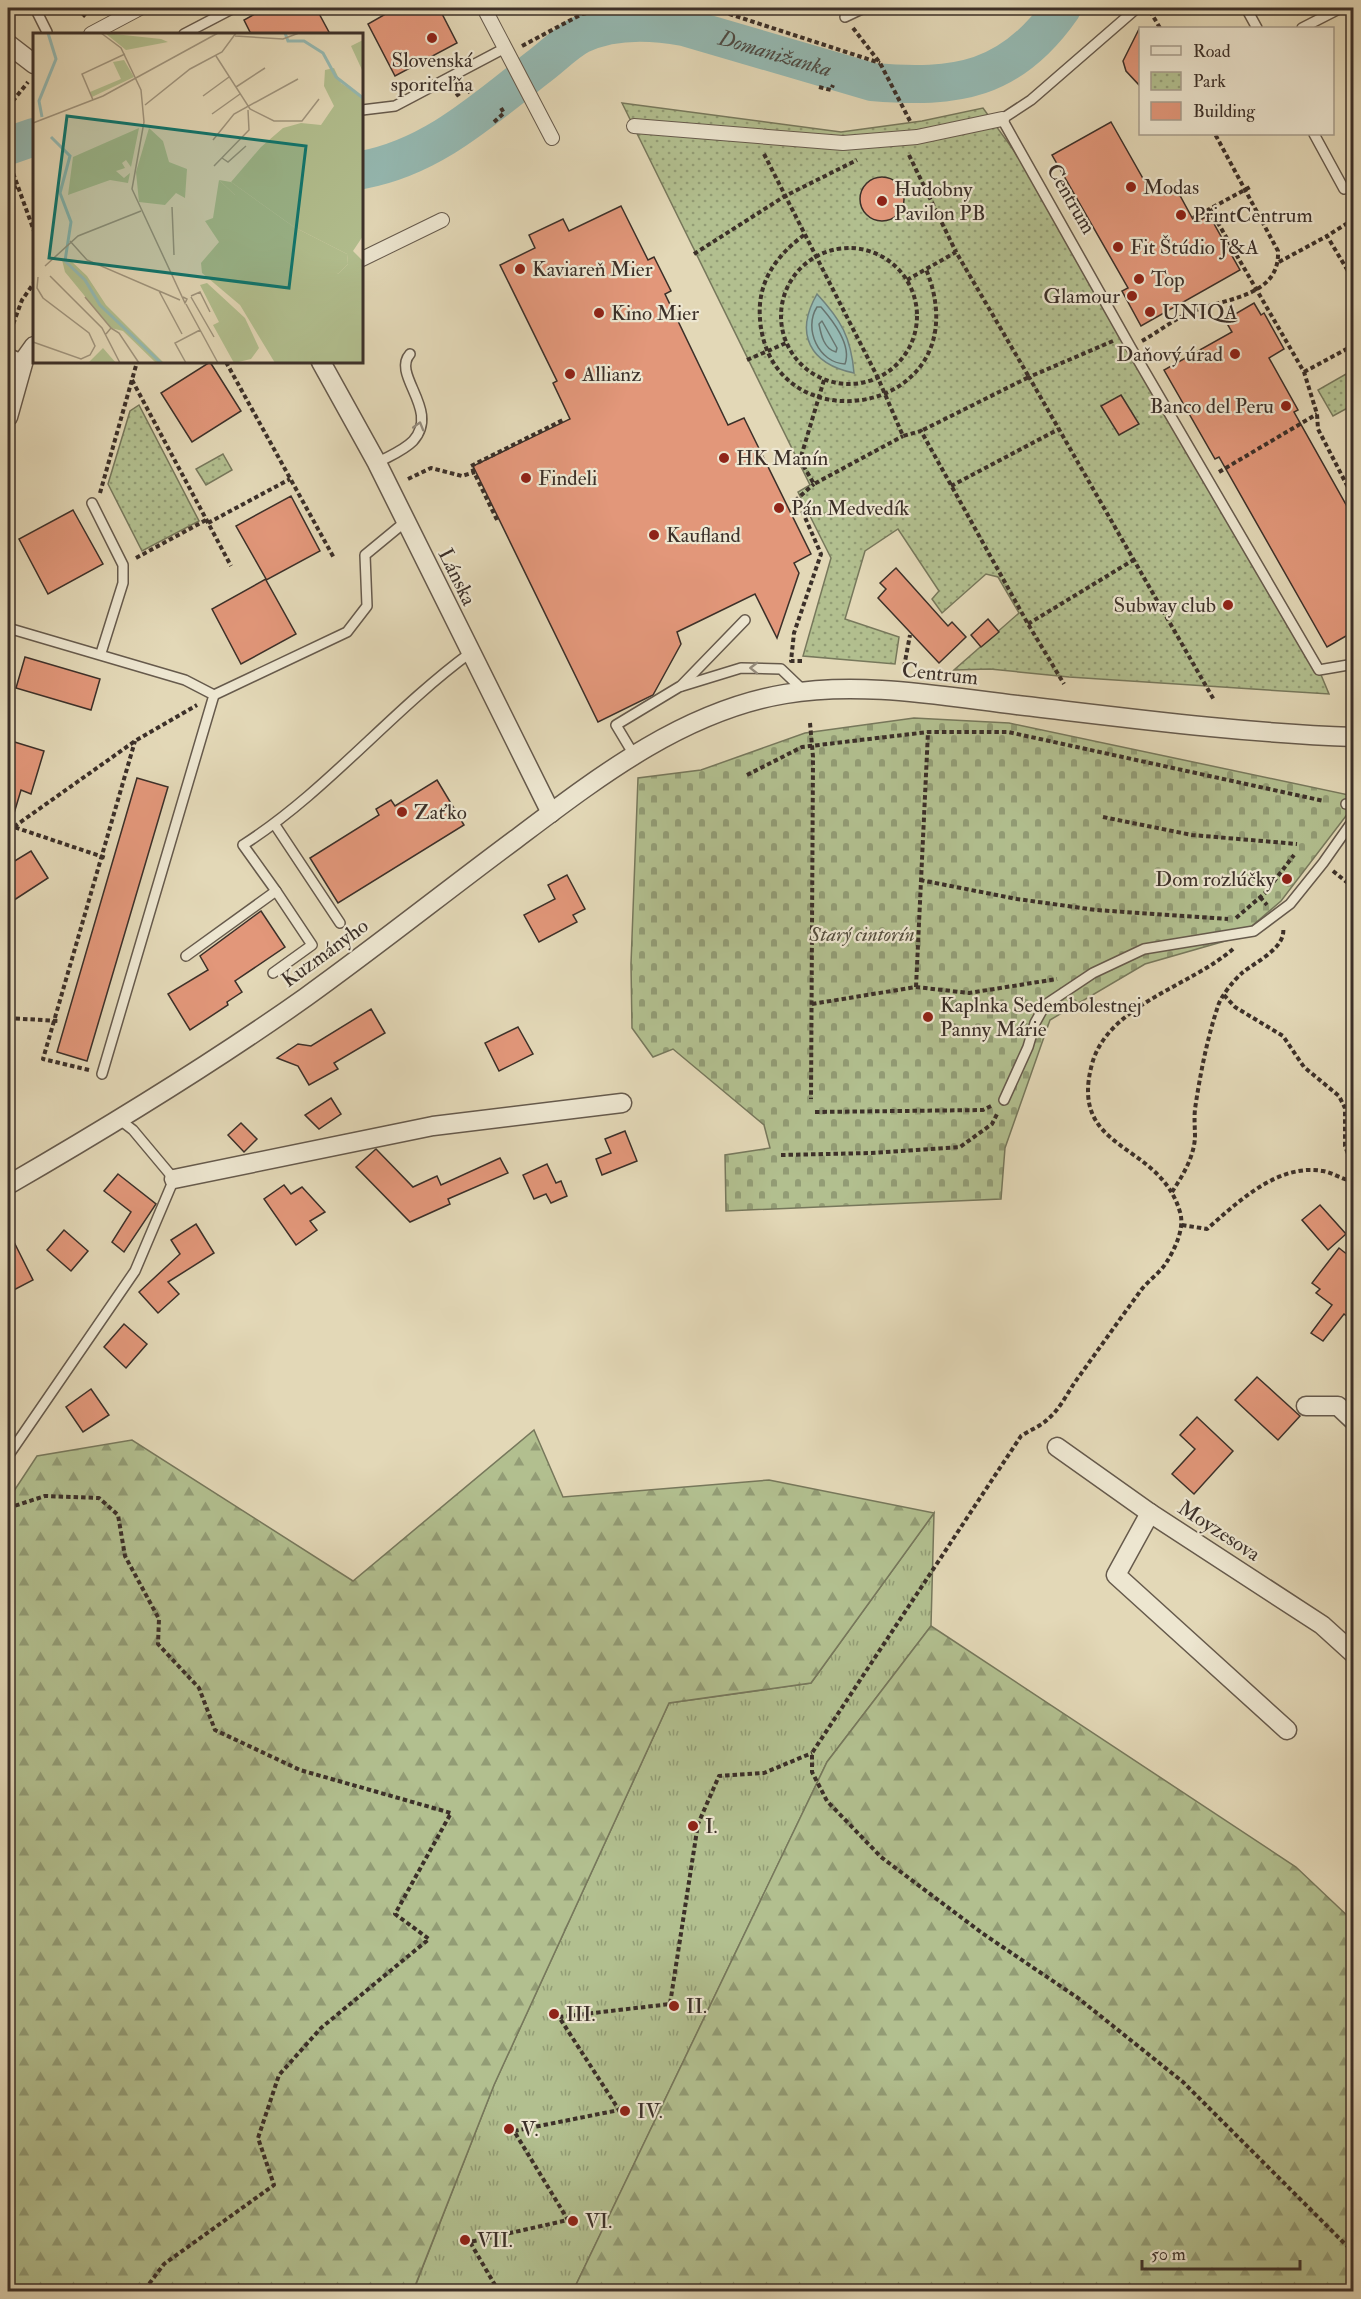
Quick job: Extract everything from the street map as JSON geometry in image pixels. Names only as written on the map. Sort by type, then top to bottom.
[{"type":"street","points":[[93,33],[140,8]]},
{"type":"street","points":[[484,8],[552,138]]},
{"type":"street","points":[[8,44],[33,63]]},
{"type":"street","points":[[634,126],[843,143],[917,137],[1002,119]]},
{"type":"street","points":[[363,259],[442,220]]},
{"type":"street","points":[[8,417],[22,353]]},
{"type":"street","name":"Lánska","points":[[322,363],[377,463],[551,813]]},
{"type":"street","name":"Centrum","points":[[551,813],[634,755],[694,723],[730,708],[804,691],[869,689],[1153,721],[1353,737]]},
{"type":"street","name":"Kuzmányho","points":[[8,1185],[120,1120],[306,996],[551,813]]},
{"type":"street","points":[[174,1179],[433,1126],[622,1103]]},
{"type":"street","points":[[1306,1406],[1338,1406],[1353,1420]]},
{"type":"street","name":"Moyzesova","points":[[1058,1447],[1150,1513],[1322,1625],[1353,1654]]},
{"type":"street","points":[[1150,1513],[1116,1575],[1287,1730]]},
{"type":"lane","points":[[35,8],[47,32]]},
{"type":"lane","points":[[845,17],[864,8]]},
{"type":"lane","points":[[1002,119],[1031,100],[1137,8]]},
{"type":"lane","points":[[1246,8],[1256,27]]},
{"type":"lane","points":[[1304,27],[1341,8]]},
{"type":"lane","points":[[186,33],[230,10]]},
{"type":"lane","points":[[363,110],[395,106],[507,51]]},
{"type":"lane","name":"Centrum","points":[[1002,119],[1131,348],[1319,670],[1353,664]]},
{"type":"lane","points":[[1315,135],[1344,189]]},
{"type":"lane","points":[[377,463],[404,449],[420,429],[420,406],[405,369],[405,363],[410,354]]},
{"type":"lane","points":[[92,503],[123,565],[123,583],[101,653]]},
{"type":"lane","points":[[102,1074],[214,695],[347,632],[367,606],[365,555],[405,522]]},
{"type":"lane","points":[[679,687],[745,620]]},
{"type":"lane","points":[[8,627],[185,680],[214,695]]},
{"type":"lane","points":[[273,974],[312,945],[243,845],[275,825],[433,680],[470,653]]},
{"type":"lane","points":[[634,755],[616,725],[679,687],[741,668],[781,669],[804,691]]},
{"type":"lane","points":[[1004,1100],[1028,1047],[1035,1023],[1045,1005],[1093,973],[1144,949],[1254,931],[1281,911],[1323,863],[1353,819]]},
{"type":"lane","points":[[275,825],[340,922]]},
{"type":"lane","points":[[186,956],[276,891]]},
{"type":"lane","points":[[8,1456],[135,1271],[174,1179],[134,1130],[120,1120]]},
{"type":"path","points":[[507,51],[582,15],[612,8]]},
{"type":"path","points":[[692,8],[720,11],[880,63]]},
{"type":"path","points":[[1149,8],[1159,27]]},
{"type":"path","points":[[845,17],[880,63],[905,108]]},
{"type":"path","points":[[811,42],[824,46],[823,51]]},
{"type":"path","points":[[8,107],[16,94],[33,78]]},
{"type":"path","points":[[819,87],[831,90],[833,85]]},
{"type":"path","points":[[456,96],[467,88],[470,93]]},
{"type":"path","points":[[494,122],[504,113],[501,108]]},
{"type":"path","points":[[754,134],[878,378],[903,436]]},
{"type":"path","points":[[1216,135],[1247,188],[1278,251],[1279,262]]},
{"type":"path","points":[[694,254],[785,196],[870,153],[864,142]]},
{"type":"path","points":[[901,155],[911,155],[956,252],[1135,559],[1214,700]]},
{"type":"path","points":[[8,159],[16,187],[33,229]]},
{"type":"path","points":[[8,190],[16,187]]},
{"type":"path","points":[[1193,218],[1247,188]]},
{"type":"path","points":[[1210,209],[1304,372],[1317,414],[1318,429],[1353,499]]},
{"type":"path","points":[[1131,348],[1197,309],[1240,298],[1258,290],[1264,285],[1279,262],[1353,219]]},
{"type":"path","points":[[804,235],[786,248],[772,265],[763,286],[760,319],[767,351],[780,371],[798,387],[819,397],[841,402],[863,401],[885,395],[906,382],[923,363],[933,341],[938,317],[936,292],[927,269]]},
{"type":"path","points":[[1327,236],[1353,281]]},
{"type":"path","points":[[856,247],[876,252],[894,264],[908,280],[915,297],[918,316],[915,336],[907,353],[894,368],[878,378],[860,384],[842,384],[824,380],[808,371],[795,358],[786,343],[781,324],[781,303],[788,285],[799,268],[815,256],[834,249],[856,247]]},
{"type":"path","points":[[908,280],[956,252]]},
{"type":"path","points":[[8,338],[22,300],[33,284]]},
{"type":"path","points":[[802,661],[791,661],[794,633],[821,554],[796,500],[814,484],[903,436],[921,431],[1029,377],[1125,336]]},
{"type":"path","points":[[747,360],[786,343]]},
{"type":"path","points":[[1304,372],[1353,345]]},
{"type":"path","points":[[92,503],[99,495],[137,363]]},
{"type":"path","points":[[226,363],[334,558]]},
{"type":"path","points":[[132,380],[231,566]]},
{"type":"path","points":[[814,484],[800,460],[824,380]]},
{"type":"path","points":[[1208,479],[1317,414]]},
{"type":"path","points":[[497,520],[471,466],[563,420]]},
{"type":"path","points":[[951,486],[1059,429]]},
{"type":"path","points":[[921,431],[1028,624],[1064,684]]},
{"type":"path","points":[[408,479],[431,468],[462,476],[475,472]]},
{"type":"path","points":[[123,565],[290,479]]},
{"type":"path","points":[[1028,624],[1135,559]]},
{"type":"path","points":[[904,667],[910,635]]},
{"type":"path","points":[[8,831],[135,741],[214,695]]},
{"type":"path","points":[[810,723],[813,745],[812,1099]]},
{"type":"path","points":[[916,987],[928,732]]},
{"type":"path","points":[[747,775],[802,747],[813,745],[928,732],[1008,732],[1324,801]]},
{"type":"path","points":[[102,1074],[44,1059],[88,912],[135,741]]},
{"type":"path","points":[[1103,817],[1192,835],[1297,844]]},
{"type":"path","points":[[8,825],[103,857]]},
{"type":"path","points":[[1216,936],[1265,892],[1294,855]]},
{"type":"path","points":[[1323,863],[1353,888]]},
{"type":"path","points":[[920,880],[1017,899],[1096,910],[1235,919]]},
{"type":"path","points":[[1172,1192],[1186,1170],[1195,1140],[1194,1113],[1218,1004],[1241,974],[1260,961],[1278,944],[1284,932],[1281,911]]},
{"type":"path","points":[[1254,931],[1226,956],[1144,1005],[1107,1032],[1092,1063],[1087,1097],[1091,1116],[1103,1132],[1137,1154],[1157,1173],[1172,1192],[1182,1225],[1165,1264],[1144,1285],[1049,1419],[1021,1436],[812,1753],[812,1772],[827,1801],[881,1857],[982,1933],[1078,1998],[1183,2082],[1353,2253]]},
{"type":"path","points":[[812,1004],[916,987],[969,993],[1059,978]]},
{"type":"path","points":[[1224,995],[1235,1007],[1283,1036],[1304,1067],[1338,1096],[1345,1108],[1345,1146],[1353,1170]]},
{"type":"path","points":[[8,1018],[56,1021]]},
{"type":"path","points":[[816,1112],[983,1110],[1004,1100]]},
{"type":"path","points":[[781,1155],[871,1154],[960,1148],[992,1124],[1004,1100]]},
{"type":"path","points":[[1182,1225],[1207,1229],[1251,1192],[1278,1176],[1325,1171],[1353,1181]]},
{"type":"path","points":[[8,1508],[45,1496],[99,1498],[118,1515],[125,1556],[159,1619],[158,1644],[199,1688],[215,1730],[300,1770],[452,1813],[395,1914],[429,1939],[321,2028],[279,2075],[258,2138],[274,2185],[164,2264],[143,2292]]},
{"type":"path","points":[[499,2292],[470,2242],[568,2220],[514,2131],[619,2110],[559,2017],[670,2004],[698,1824],[719,1776],[764,1773],[812,1753]]},
{"type":"green space","points":[[622,103],[841,132],[922,121],[983,108],[1028,170],[1319,670],[1329,694],[1069,677],[990,669],[954,670],[1019,613],[998,577],[986,574],[942,613],[932,599],[939,591],[898,529],[865,551],[845,619],[899,637],[895,664],[803,656],[831,558],[798,492],[810,485]]},
{"type":"green space","points":[[1346,374],[1353,386],[1353,405],[1333,416],[1318,390]]},
{"type":"green space","points":[[139,405],[199,521],[142,551],[108,484],[130,411]]},
{"type":"green space","points":[[223,454],[232,470],[206,485],[196,469]]},
{"type":"green space","name":"Starý cintorín","points":[[914,718],[1009,723],[1349,795],[1349,812],[1281,901],[1239,937],[1145,964],[1050,1020],[1005,1148],[1001,1199],[726,1211],[725,1155],[770,1148],[764,1125],[673,1049],[653,1057],[632,1028],[631,964],[638,778],[701,770],[805,733]]},
{"type":"green space","points":[[534,1430],[563,1497],[769,1480],[934,1513],[811,1683],[669,1703],[494,2085],[413,2291],[8,2291],[8,1500],[37,1456],[132,1440],[353,1581]]},
{"type":"green space","points":[[934,1513],[931,1626],[827,1762],[573,2291],[413,2292],[494,2085],[669,1703],[811,1683]]},
{"type":"green space","points":[[931,1626],[1296,1867],[1353,1921],[1353,2291],[573,2291],[827,1762]]},
{"type":"water","points":[[817,294],[843,330],[853,360],[854,373],[826,362],[810,345],[807,322]]},
{"type":"building","points":[[266,8],[316,8],[329,33],[250,33],[244,20]]},
{"type":"building","points":[[380,8],[439,8],[457,43],[395,76],[368,24],[384,15]]},
{"type":"building","points":[[1139,29],[1139,85],[1126,71],[1123,61]]},
{"type":"building","points":[[1111,122],[1149,189],[1178,192],[1195,223],[1209,215],[1240,270],[1141,326],[1122,291],[1128,288],[1052,155]]},
{"type":"building","name":"Hudobny Pavilon PB","points":[[882,177],[891,178],[898,183],[903,190],[903,208],[898,215],[891,220],[882,221],[873,220],[866,215],[861,208],[860,199],[861,190],[866,183],[873,178]]},
{"type":"building","name":"Kaufland","points":[[621,206],[648,260],[654,257],[671,291],[665,294],[728,425],[744,418],[811,554],[794,563],[799,573],[777,638],[755,594],[677,632],[681,644],[653,695],[598,722],[473,466],[570,419],[553,383],[557,381],[500,265],[535,248],[529,235],[563,219],[569,231]]},
{"type":"building","points":[[1254,303],[1261,315],[1264,313],[1284,349],[1269,358],[1298,410],[1294,412],[1353,517],[1353,632],[1327,647],[1219,457],[1215,459],[1164,370],[1232,332],[1225,320]]},
{"type":"building","points":[[211,363],[241,411],[192,442],[161,393]]},
{"type":"building","points":[[1121,395],[1139,424],[1119,435],[1101,406]]},
{"type":"building","points":[[291,496],[320,551],[266,580],[296,634],[241,664],[212,609],[266,579],[236,526]]},
{"type":"building","points":[[73,510],[103,564],[48,594],[19,539]]},
{"type":"building","points":[[896,568],[948,626],[952,622],[966,637],[939,663],[878,598],[886,589],[880,583]]},
{"type":"building","points":[[988,619],[999,632],[981,647],[971,635]]},
{"type":"building","points":[[25,657],[100,679],[91,710],[16,688]]},
{"type":"building","points":[[8,740],[44,751],[31,794],[21,790],[12,820],[8,819]]},
{"type":"building","points":[[137,778],[168,787],[87,1061],[57,1052]]},
{"type":"building","points":[[437,780],[464,825],[338,903],[310,858],[379,815],[376,809],[391,800],[395,806]]},
{"type":"building","points":[[31,851],[48,878],[8,904],[8,865]]},
{"type":"building","points":[[567,875],[585,909],[573,915],[577,922],[539,942],[524,915],[555,899],[548,885]]},
{"type":"building","points":[[261,911],[285,947],[235,981],[242,992],[227,1002],[228,1005],[190,1030],[168,994],[208,970],[200,956]]},
{"type":"building","points":[[371,1009],[385,1033],[334,1063],[338,1069],[309,1085],[298,1066],[277,1058],[298,1044],[311,1046]]},
{"type":"building","points":[[518,1027],[533,1054],[499,1071],[485,1043]]},
{"type":"building","points":[[331,1098],[341,1114],[319,1129],[305,1115]]},
{"type":"building","points":[[241,1123],[257,1139],[244,1152],[228,1135]]},
{"type":"building","points":[[625,1131],[637,1161],[602,1175],[596,1159],[611,1153],[605,1139]]},
{"type":"building","points":[[376,1149],[413,1187],[437,1176],[441,1185],[500,1158],[508,1173],[448,1199],[450,1204],[410,1222],[356,1167]]},
{"type":"building","points":[[547,1164],[556,1183],[561,1181],[567,1196],[551,1203],[546,1194],[534,1199],[523,1175]]},
{"type":"building","points":[[118,1174],[156,1204],[124,1252],[112,1242],[131,1212],[104,1191]]},
{"type":"building","points":[[284,1185],[291,1194],[302,1187],[325,1212],[310,1221],[317,1230],[296,1245],[264,1199]]},
{"type":"building","points":[[1320,1205],[1346,1234],[1328,1250],[1302,1220]]},
{"type":"building","points":[[196,1224],[214,1253],[168,1282],[179,1294],[158,1313],[139,1292],[180,1254],[171,1240]]},
{"type":"building","points":[[8,1230],[33,1280],[8,1293]]},
{"type":"building","points":[[64,1230],[88,1251],[71,1271],[47,1250]]},
{"type":"building","points":[[1339,1248],[1353,1259],[1353,1321],[1344,1314],[1323,1341],[1311,1333],[1332,1305],[1316,1293],[1320,1289],[1312,1283]]},
{"type":"building","points":[[124,1324],[147,1344],[126,1368],[104,1347]]},
{"type":"building","points":[[1257,1377],[1300,1416],[1278,1440],[1235,1400]]},
{"type":"building","points":[[91,1389],[109,1415],[83,1432],[66,1407]]},
{"type":"building","points":[[1197,1417],[1233,1451],[1194,1494],[1172,1474],[1195,1449],[1180,1435]]},
{"type":"waterway","name":"Domanižanka","points":[[363,170],[411,155],[434,143],[476,116],[574,38],[592,30],[631,23],[684,27],[872,82],[930,84],[980,75],[1002,65],[1023,51],[1043,32],[1062,8]]},
{"type":"waterway","name":"Domanižanka","points":[[8,146],[33,137]]},
{"type":"place","name":"Slovenská sporiteľňa","points":[[432,38]]},
{"type":"place","name":"Modas","points":[[1131,187]]},
{"type":"place","name":"Hudobny Pavilon PB","points":[[882,201]]},
{"type":"place","name":"PrintCentrum","points":[[1181,215]]},
{"type":"place","name":"Fit Štúdio J&A","points":[[1118,247]]},
{"type":"place","name":"Kaviareň Mier","points":[[520,269]]},
{"type":"place","name":"Top","points":[[1139,279]]},
{"type":"place","name":"Glamour","points":[[1132,296]]},
{"type":"place","name":"UNIQA","points":[[1150,312]]},
{"type":"place","name":"Kino Mier","points":[[599,313]]},
{"type":"place","name":"Daňový úrad","points":[[1235,354]]},
{"type":"place","name":"Allianz","points":[[570,374]]},
{"type":"place","name":"Banco del Peru","points":[[1286,406]]},
{"type":"place","name":"HK Manín","points":[[724,458]]},
{"type":"place","name":"Findeli","points":[[526,478]]},
{"type":"place","name":"Pán Medvedík","points":[[779,508]]},
{"type":"place","name":"Kaufland","points":[[654,535]]},
{"type":"place","name":"Subway club","points":[[1228,605]]},
{"type":"place","name":"Zaťko","points":[[402,812]]},
{"type":"place","name":"Dom rozlúčky","points":[[1287,879]]},
{"type":"place","name":"Kaplnka Sedembolestnej Panny Márie","points":[[928,1017]]},
{"type":"place","name":"I.","points":[[693,1826]]},
{"type":"place","name":"II.","points":[[674,2006]]},
{"type":"place","name":"III.","points":[[554,2014]]},
{"type":"place","name":"IV.","points":[[625,2111]]},
{"type":"place","name":"V.","points":[[509,2129]]},
{"type":"place","name":"VI.","points":[[573,2221]]},
{"type":"place","name":"VII.","points":[[465,2240]]}]
